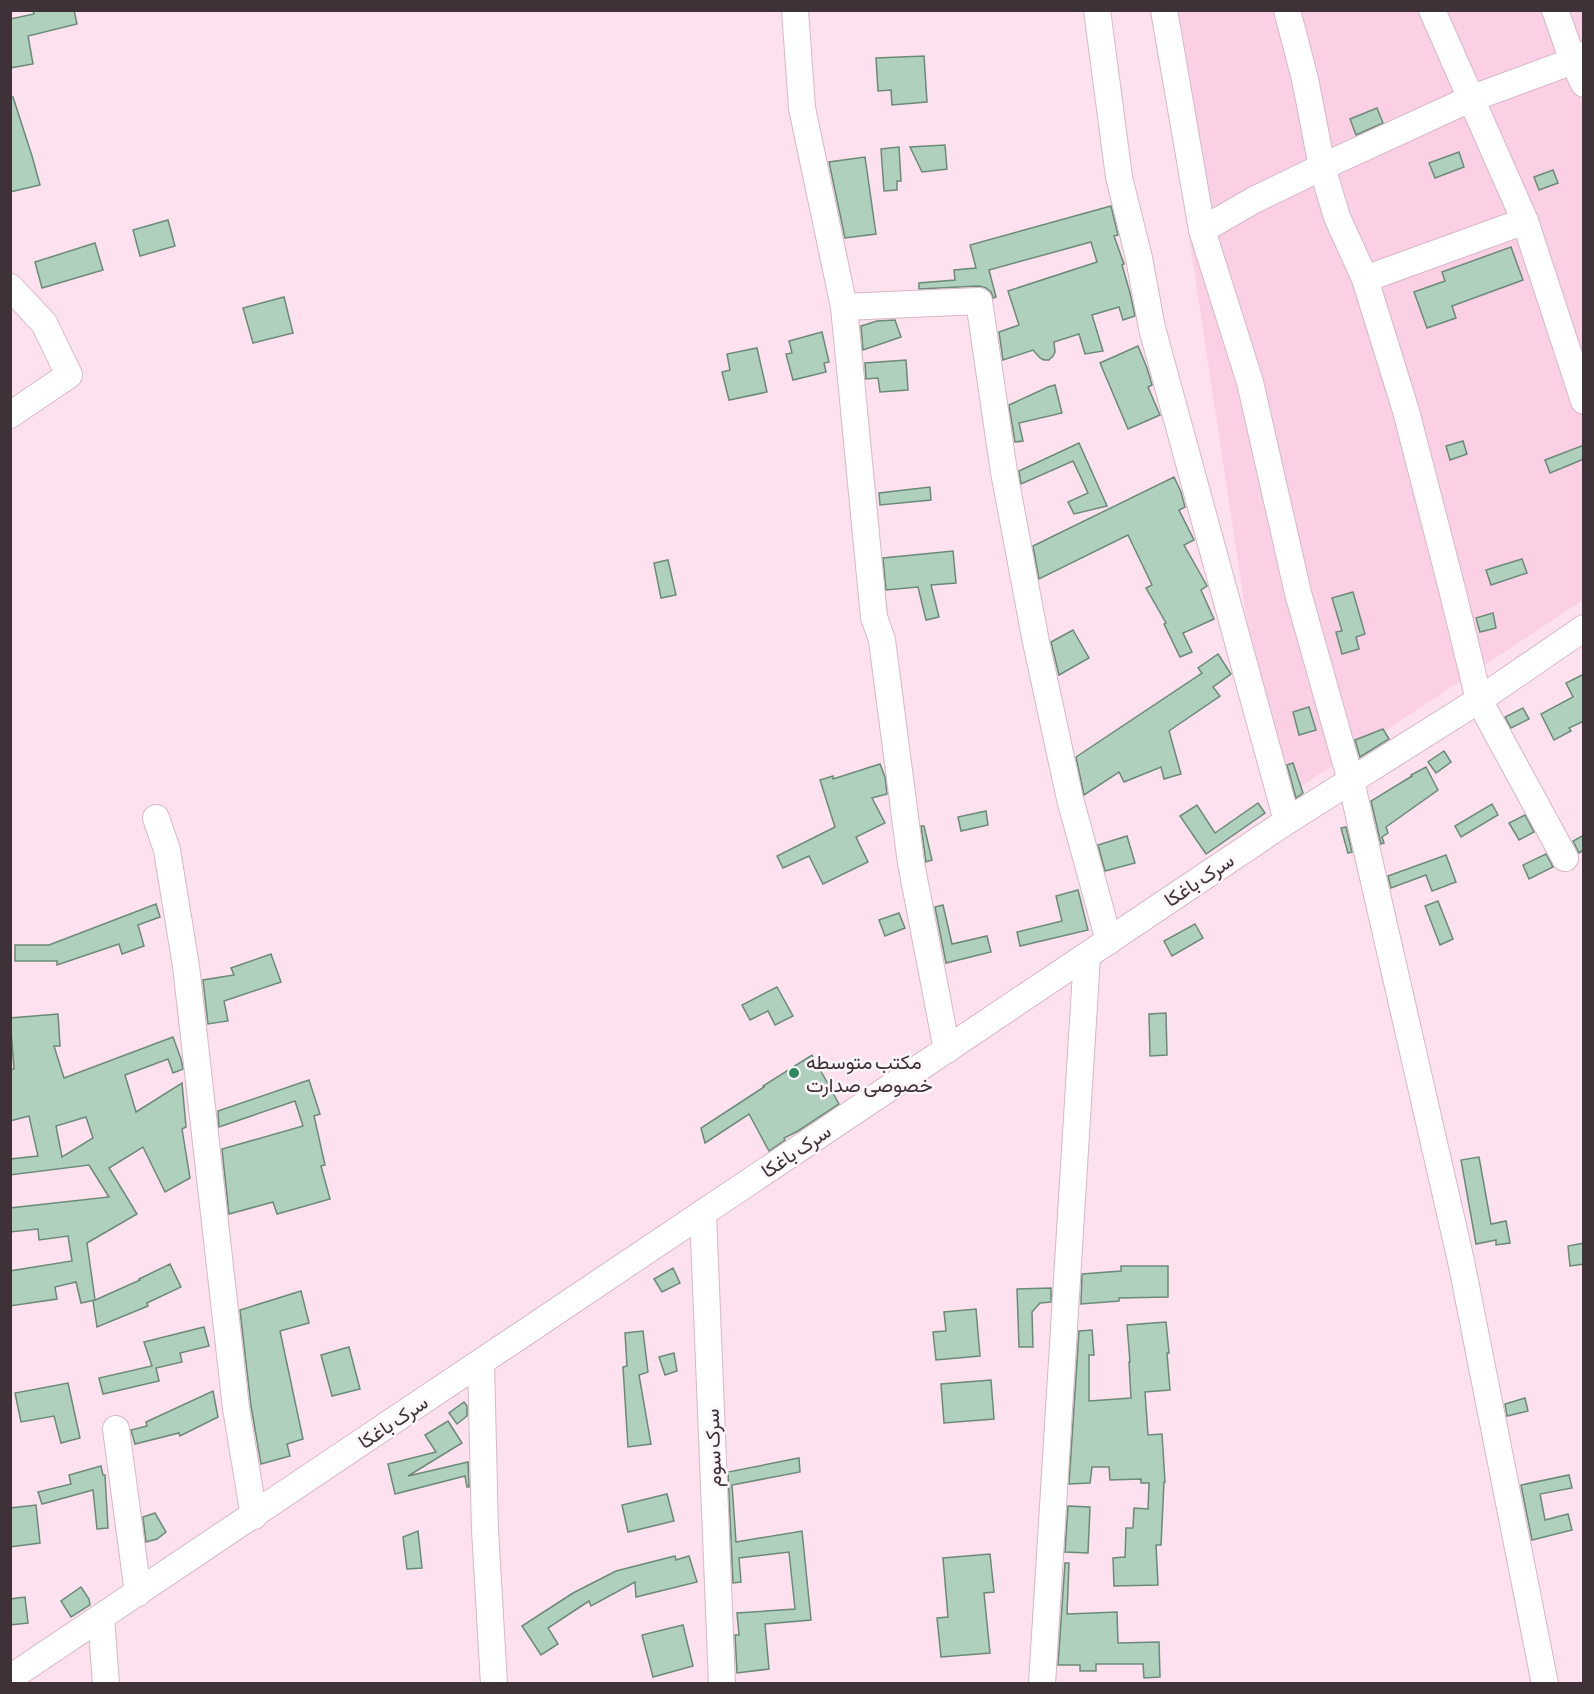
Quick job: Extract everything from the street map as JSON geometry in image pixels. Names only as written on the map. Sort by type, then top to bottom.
[{"type":"street","points":[[795,10],[802,108],[844,307],[874,617],[882,640],[911,863],[947,1050]]},
{"type":"street","points":[[1097,10],[1119,177],[1139,258],[1152,328],[1287,821]]},
{"type":"street","points":[[1164,10],[1202,230],[1250,382],[1298,593],[1351,781],[1461,1261],[1545,1683]]},
{"type":"street","points":[[1287,10],[1305,78],[1322,167],[1337,217],[1365,279],[1406,411],[1479,700],[1565,858]]},
{"type":"street","points":[[1432,10],[1525,221],[1584,401]]},
{"type":"street","points":[[1555,10],[1578,58],[1584,84]]},
{"type":"street","points":[[1202,230],[1254,200],[1470,99],[1578,58]]},
{"type":"street","points":[[1365,279],[1525,221]]},
{"type":"street","points":[[10,287],[44,323],[69,375],[10,414]]},
{"type":"street","points":[[844,307],[979,301],[1004,472],[1036,642],[1070,800],[1109,941]]},
{"type":"street","name":"سرک باغکا","points":[[10,1678],[1287,821],[1479,700],[1584,628]]},
{"type":"street","points":[[156,818],[168,850],[186,966],[237,1408],[254,1516]]},
{"type":"street","points":[[1041,1683],[1087,956]]},
{"type":"street","name":"سرک سوم","points":[[703,1213],[722,1683]]},
{"type":"street","points":[[481,1363],[494,1683]]},
{"type":"street","points":[[116,1430],[138,1593]]},
{"type":"street","points":[[101,1617],[106,1683]]},
{"type":"shaded area","points":[[1165,11],[1583,11],[1583,600],[1291,793],[1250,642],[1190,242]]},
{"type":"building","points":[[33,10],[74,10],[77,24],[28,36],[33,64],[10,68],[10,19],[34,14]]},
{"type":"building","points":[[924,56],[927,102],[892,105],[891,90],[878,91],[876,58]]},
{"type":"building","points":[[13,97],[40,185],[10,192],[10,98]]},
{"type":"building","points":[[1377,108],[1383,123],[1356,135],[1350,119]]},
{"type":"building","points":[[945,145],[947,169],[922,172],[910,147]]},
{"type":"building","points":[[899,147],[901,181],[897,181],[897,190],[884,191],[881,149]]},
{"type":"building","points":[[1459,152],[1464,167],[1435,178],[1429,163]]},
{"type":"building","points":[[865,157],[876,234],[845,238],[829,162]]},
{"type":"building","points":[[1553,170],[1558,183],[1539,190],[1534,177]]},
{"type":"building","points":[[1111,206],[1118,235],[1114,236],[1124,264],[1122,265],[1135,316],[1123,320],[1119,307],[1092,315],[1103,351],[1085,354],[1079,334],[1054,342],[1055,352],[1049,360],[1040,358],[1033,350],[1003,360],[999,332],[1019,325],[1008,291],[1097,262],[1091,242],[989,270],[996,297],[993,298],[991,292],[979,286],[919,289],[919,283],[955,280],[954,270],[976,268],[970,245]]},
{"type":"building","points":[[168,220],[175,246],[140,256],[133,230]]},
{"type":"building","points":[[95,243],[103,270],[42,288],[35,262]]},
{"type":"building","points":[[1511,247],[1523,280],[1452,306],[1456,318],[1427,328],[1414,292],[1445,281],[1442,272]]},
{"type":"building","points":[[284,297],[293,333],[253,343],[243,308]]},
{"type":"building","points":[[895,320],[901,337],[863,350],[861,326],[877,321]]},
{"type":"building","points":[[822,332],[829,362],[824,363],[826,372],[793,380],[786,354],[792,353],[789,341]]},
{"type":"building","points":[[1138,346],[1152,385],[1148,387],[1160,415],[1128,429],[1100,363]]},
{"type":"building","points":[[757,348],[767,392],[729,400],[722,372],[730,370],[727,354]]},
{"type":"building","points":[[906,360],[908,390],[880,392],[878,378],[866,379],[865,363]]},
{"type":"building","points":[[1055,385],[1062,413],[1019,423],[1023,441],[1015,442],[1009,405]]},
{"type":"building","points":[[1463,441],[1467,454],[1450,460],[1446,446]]},
{"type":"building","points":[[1079,443],[1107,506],[1074,514],[1068,502],[1088,493],[1073,461],[1021,484],[1019,471]]},
{"type":"building","points":[[1584,445],[1584,459],[1550,473],[1545,460]]},
{"type":"building","points":[[1174,477],[1185,507],[1179,510],[1194,540],[1184,545],[1207,586],[1201,590],[1214,619],[1183,633],[1192,652],[1180,657],[1164,624],[1166,623],[1146,588],[1152,585],[1128,535],[1039,579],[1033,546]]},
{"type":"building","points":[[930,487],[931,500],[880,505],[879,493]]},
{"type":"building","points":[[953,551],[956,583],[931,585],[939,617],[926,620],[918,587],[886,590],[883,558]]},
{"type":"building","points":[[1522,559],[1527,573],[1491,585],[1486,570]]},
{"type":"building","points":[[668,560],[676,595],[661,598],[654,563]]},
{"type":"building","points":[[1353,592],[1365,634],[1356,637],[1359,649],[1342,654],[1336,632],[1342,631],[1332,598]]},
{"type":"building","points":[[1493,613],[1496,628],[1480,632],[1476,618]]},
{"type":"building","points":[[1073,630],[1089,658],[1059,675],[1051,642]]},
{"type":"building","points":[[1218,654],[1231,674],[1213,687],[1220,696],[1169,731],[1181,774],[1164,779],[1161,767],[1124,782],[1119,772],[1084,795],[1076,757],[1202,673],[1198,668]]},
{"type":"building","points":[[1584,674],[1584,721],[1569,728],[1571,731],[1554,740],[1541,714],[1573,697],[1566,683]]},
{"type":"building","points":[[1309,707],[1316,730],[1299,735],[1293,712]]},
{"type":"building","points":[[1523,708],[1529,719],[1511,728],[1505,717]]},
{"type":"building","points":[[1383,729],[1389,739],[1360,757],[1355,740]]},
{"type":"building","points":[[1444,751],[1451,762],[1436,773],[1428,762]]},
{"type":"building","points":[[1293,763],[1303,793],[1296,798],[1287,765]]},
{"type":"building","points":[[880,764],[885,777],[887,794],[872,798],[885,823],[856,837],[868,862],[823,884],[809,856],[783,868],[777,856],[835,827],[820,780],[833,776],[833,779]]},
{"type":"building","points":[[1426,767],[1438,790],[1386,827],[1388,833],[1382,837],[1384,843],[1381,844],[1371,801]]},
{"type":"building","points":[[1258,803],[1265,813],[1206,854],[1180,816],[1197,805],[1215,833]]},
{"type":"building","points":[[1492,804],[1498,815],[1461,837],[1455,826]]},
{"type":"building","points":[[986,811],[988,825],[961,831],[958,817]]},
{"type":"building","points":[[1525,815],[1534,832],[1519,840],[1509,823]]},
{"type":"building","points":[[921,826],[924,826],[932,860],[926,862]]},
{"type":"building","points":[[1346,827],[1352,852],[1348,853],[1341,828]]},
{"type":"building","points":[[1584,835],[1584,850],[1579,853],[1573,841]]},
{"type":"building","points":[[1127,836],[1135,863],[1105,871],[1098,845]]},
{"type":"building","points":[[1546,854],[1553,867],[1529,879],[1523,865]]},
{"type":"building","points":[[1446,855],[1456,882],[1432,891],[1426,875],[1391,888],[1388,876]]},
{"type":"building","points":[[1078,890],[1088,930],[1020,946],[1017,932],[1062,921],[1056,896]]},
{"type":"building","points":[[1438,901],[1453,939],[1440,945],[1425,906]]},
{"type":"building","points":[[156,904],[160,917],[138,925],[144,946],[122,954],[119,944],[57,965],[57,961],[15,961],[15,945],[49,945]]},
{"type":"building","points":[[943,905],[952,944],[987,936],[991,952],[946,963],[935,907]]},
{"type":"building","points":[[899,913],[905,928],[885,936],[879,920]]},
{"type":"building","points":[[1195,924],[1203,938],[1172,956],[1164,941]]},
{"type":"building","points":[[271,954],[281,982],[224,1001],[228,1021],[208,1024],[203,980],[234,975],[231,968]]},
{"type":"building","points":[[777,987],[793,1016],[775,1025],[768,1011],[750,1020],[742,1005]]},
{"type":"building","points":[[1166,1013],[1167,1055],[1150,1056],[1149,1014]]},
{"type":"building","points":[[58,1014],[60,1046],[54,1046],[64,1078],[173,1037],[181,1059],[183,1069],[173,1073],[168,1059],[125,1075],[136,1112],[182,1083],[186,1127],[182,1129],[190,1178],[165,1192],[143,1147],[109,1168],[137,1214],[87,1243],[95,1300],[81,1303],[76,1282],[55,1287],[57,1299],[10,1306],[10,1271],[72,1261],[68,1236],[39,1240],[38,1229],[10,1232],[10,1208],[109,1197],[89,1165],[10,1175],[10,1159],[38,1156],[29,1116],[10,1121],[10,1070],[14,1069],[10,1018]],"holes":[[[86,1117],[93,1138],[62,1157],[56,1126]]]},
{"type":"building","points":[[812,1055],[839,1104],[784,1138],[785,1140],[769,1151],[749,1114],[705,1143],[701,1128]]},
{"type":"building","points":[[309,1080],[320,1114],[314,1116],[325,1165],[321,1166],[330,1199],[277,1214],[273,1202],[229,1214],[222,1149],[303,1126],[295,1101],[219,1127],[218,1111]]},
{"type":"building","points":[[1479,1157],[1491,1224],[1506,1221],[1510,1243],[1496,1245],[1496,1240],[1476,1244],[1461,1160]]},
{"type":"building","points":[[1584,1243],[1584,1264],[1570,1266],[1568,1246]]},
{"type":"building","points":[[170,1264],[181,1287],[147,1303],[148,1306],[97,1327],[93,1301]]},
{"type":"building","points":[[1121,1266],[1168,1266],[1168,1297],[1119,1298],[1119,1301],[1081,1304],[1082,1274],[1121,1271]]},
{"type":"building","points":[[673,1268],[680,1283],[662,1292],[654,1279]]},
{"type":"building","points":[[1051,1288],[1051,1302],[1040,1303],[1032,1312],[1033,1347],[1019,1347],[1017,1289]]},
{"type":"building","points":[[301,1291],[309,1323],[280,1331],[303,1439],[287,1444],[290,1456],[261,1464],[251,1406],[240,1310]]},
{"type":"building","points":[[976,1309],[980,1356],[936,1360],[933,1332],[946,1331],[944,1312]]},
{"type":"building","points":[[1166,1322],[1170,1390],[1145,1392],[1148,1435],[1162,1434],[1165,1482],[1161,1545],[1156,1545],[1158,1585],[1114,1586],[1113,1558],[1125,1557],[1126,1528],[1133,1528],[1134,1508],[1148,1509],[1149,1483],[1141,1483],[1141,1479],[1110,1480],[1109,1467],[1092,1467],[1090,1483],[1069,1484],[1079,1331],[1092,1330],[1094,1355],[1089,1355],[1089,1401],[1131,1398],[1127,1325]]},
{"type":"building","points":[[204,1327],[209,1346],[180,1353],[182,1362],[156,1368],[159,1381],[103,1394],[99,1378],[152,1366],[144,1342]]},
{"type":"building","points":[[643,1331],[648,1372],[639,1375],[651,1444],[628,1447],[623,1367],[627,1366],[625,1333]]},
{"type":"building","points":[[349,1347],[360,1389],[332,1396],[321,1355]]},
{"type":"building","points":[[674,1353],[677,1371],[665,1375],[659,1357]]},
{"type":"building","points":[[991,1380],[994,1419],[944,1423],[941,1384]]},
{"type":"building","points":[[68,1383],[80,1438],[61,1443],[54,1416],[21,1422],[15,1393]]},
{"type":"building","points":[[213,1391],[218,1417],[180,1436],[179,1433],[135,1444],[131,1430],[147,1426],[146,1422]]},
{"type":"building","points":[[1525,1398],[1528,1411],[1507,1416],[1505,1404]]},
{"type":"building","points":[[464,1402],[467,1406],[467,1416],[457,1424],[449,1413]]},
{"type":"building","points":[[448,1421],[462,1443],[408,1476],[468,1462],[469,1487],[467,1487],[465,1476],[395,1494],[388,1464],[436,1452],[425,1435]]},
{"type":"building","points":[[799,1458],[800,1472],[732,1485],[736,1542],[802,1531],[811,1620],[765,1624],[769,1669],[737,1673],[735,1635],[739,1635],[737,1613],[795,1609],[789,1552],[739,1558],[741,1582],[733,1583],[728,1472]]},
{"type":"building","points":[[101,1466],[103,1475],[105,1475],[108,1528],[97,1529],[93,1490],[42,1504],[38,1492],[71,1484],[69,1475]]},
{"type":"building","points":[[1569,1475],[1572,1488],[1540,1494],[1545,1520],[1568,1514],[1572,1530],[1532,1540],[1521,1485]]},
{"type":"building","points":[[667,1494],[674,1521],[628,1532],[622,1505]]},
{"type":"building","points":[[36,1505],[40,1543],[10,1547],[10,1508]]},
{"type":"building","points":[[1068,1506],[1090,1507],[1088,1553],[1065,1552]]},
{"type":"building","points":[[155,1513],[166,1532],[157,1539],[146,1542],[143,1517]]},
{"type":"building","points":[[418,1531],[422,1568],[407,1569],[403,1537]]},
{"type":"building","points":[[990,1554],[994,1592],[984,1593],[990,1653],[941,1657],[937,1618],[948,1617],[943,1558]]},
{"type":"building","points":[[675,1556],[676,1560],[689,1556],[697,1582],[636,1597],[635,1582],[591,1606],[589,1601],[548,1628],[558,1644],[541,1655],[522,1626],[573,1593],[616,1571]]},
{"type":"building","points":[[1065,1563],[1069,1563],[1067,1614],[1117,1612],[1118,1643],[1159,1642],[1160,1677],[1144,1678],[1143,1664],[1096,1664],[1096,1671],[1080,1671],[1080,1665],[1058,1665]]},
{"type":"building","points":[[81,1587],[90,1605],[71,1617],[61,1601]]},
{"type":"building","points":[[25,1597],[28,1623],[10,1625],[10,1599]]},
{"type":"building","points":[[683,1625],[693,1666],[653,1677],[642,1635]]},
{"type":"place","name":"مکتب متوسطه خصوصی صدارت","points":[[794,1073]]}]
